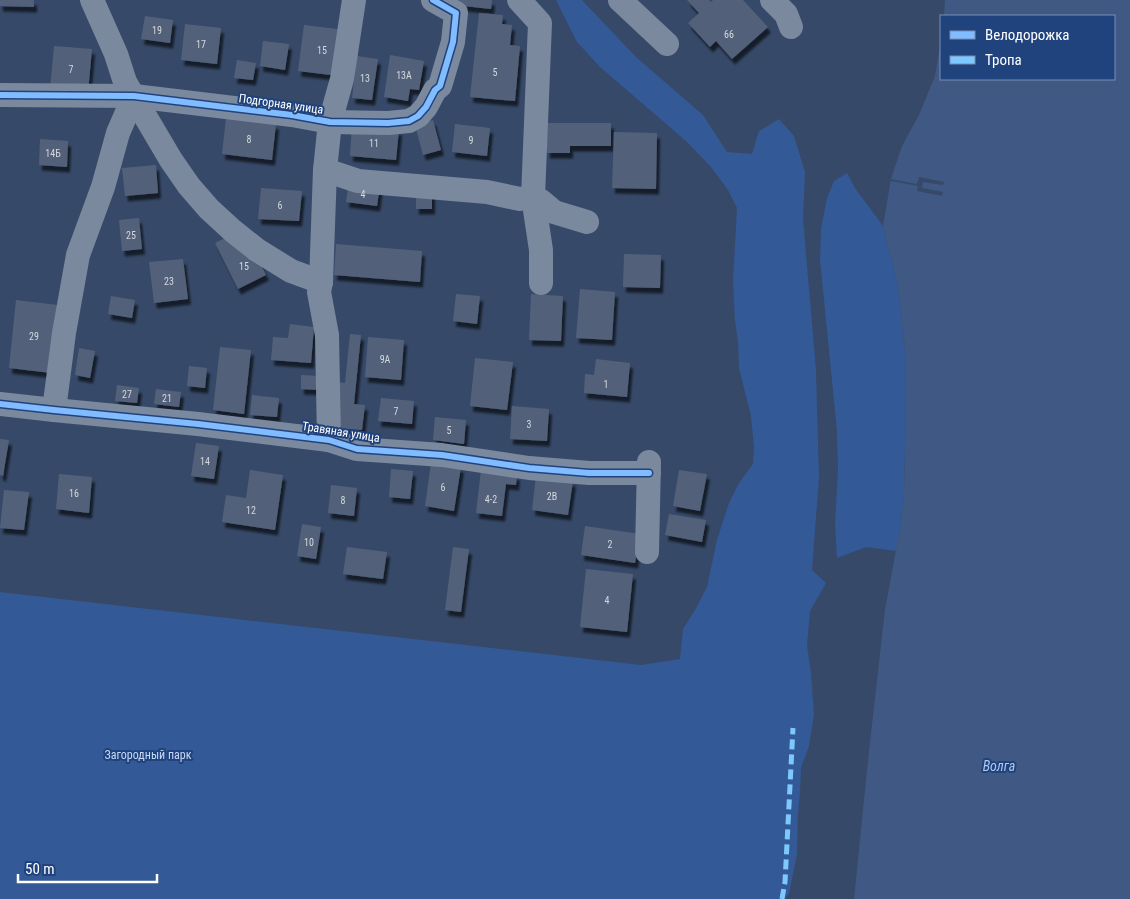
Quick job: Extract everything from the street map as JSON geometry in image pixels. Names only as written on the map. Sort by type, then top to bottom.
[{"type":"street","points":[[92,0],[116,54],[125,82],[171,160],[189,186],[239,238],[291,271],[321,282]]},
{"type":"street","points":[[329,440],[327,335],[319,292],[321,282],[325,170],[330,122],[342,79],[354,0]]},
{"type":"street","name":"Подгорная улица","points":[[0,95],[134,96],[292,115],[330,122],[388,123],[409,121],[418,116],[426,107],[435,90],[440,86],[453,42],[456,12],[433,0]]},
{"type":"street","points":[[519,0],[540,23],[533,197],[541,250],[541,283]]},
{"type":"street","points":[[620,0],[667,44]]},
{"type":"street","points":[[772,0],[786,14],[791,27]]},
{"type":"street","points":[[54,410],[64,333],[78,255],[103,187],[118,133],[134,96]]},
{"type":"street","points":[[325,170],[358,181],[487,192],[520,199],[533,197],[554,212],[587,222]]},
{"type":"street","name":"Травяная улица","points":[[0,404],[198,424],[329,440],[357,449],[442,455],[529,468],[589,473],[649,467],[647,552]]},
{"type":"green space","name":"Загородный парк","points":[[556,0],[582,0],[636,57],[703,115],[727,152],[752,154],[759,131],[779,119],[794,136],[805,172],[803,219],[816,370],[819,478],[812,570],[826,583],[810,611],[807,645],[814,715],[809,746],[801,768],[797,854],[789,894],[784,899],[0,899],[0,592],[641,665],[680,659],[683,629],[707,587],[717,540],[729,503],[739,483],[753,464],[754,448],[751,416],[739,368],[735,321],[733,280],[737,208],[728,190],[711,167],[686,141],[600,67],[577,42]]},
{"type":"green space","points":[[847,173],[855,188],[883,226],[898,286],[905,349],[904,495],[896,551],[866,547],[837,558],[835,523],[838,469],[837,431],[820,260],[821,229],[827,198],[834,181]]},
{"type":"water","name":"Волга","points":[[945,0],[1130,0],[1130,899],[854,899],[885,610],[901,523],[904,494],[905,349],[898,286],[883,226],[891,179],[902,146],[919,115],[935,76],[940,47],[940,80],[1115,80],[1115,15],[944,15]]},
{"type":"pier","points":[[919,177],[944,182],[943,185],[923,182],[922,188],[943,192],[942,196],[917,191],[918,186],[891,181],[891,179],[917,184]]},
{"type":"building","points":[[0,0],[34,0],[34,7],[0,6]]},
{"type":"building","points":[[445,0],[492,0],[491,9],[445,4]]},
{"type":"building","points":[[687,0],[709,0],[711,2],[713,0],[743,0],[768,27],[732,59],[716,41],[710,47],[688,23],[699,13]]},
{"type":"building","points":[[479,13],[503,15],[502,24],[512,25],[510,45],[520,46],[515,101],[470,97]]},
{"type":"building","points":[[145,16],[173,20],[170,43],[141,39]]},
{"type":"building","points":[[185,24],[221,28],[217,64],[181,60]]},
{"type":"building","points":[[304,25],[345,30],[339,76],[298,71]]},
{"type":"building","points":[[263,41],[289,44],[285,70],[260,66]]},
{"type":"building","points":[[54,46],[92,49],[88,93],[50,89]]},
{"type":"building","points":[[390,55],[424,61],[419,90],[410,89],[408,101],[384,97]]},
{"type":"building","points":[[357,56],[378,59],[372,100],[352,98]]},
{"type":"building","points":[[237,60],[256,63],[253,80],[234,78]]},
{"type":"building","points":[[226,118],[276,124],[272,160],[222,154]]},
{"type":"building","points":[[433,120],[441,150],[423,155],[415,125]]},
{"type":"building","points":[[547,123],[611,123],[611,146],[570,146],[570,153],[547,153]]},
{"type":"building","points":[[455,124],[490,128],[487,156],[452,152]]},
{"type":"building","points":[[352,126],[399,130],[396,160],[350,156]]},
{"type":"building","points":[[614,132],[657,133],[656,189],[612,188]]},
{"type":"building","points":[[40,139],[68,141],[67,167],[39,165]]},
{"type":"building","points":[[156,165],[158,193],[125,196],[122,168]]},
{"type":"building","points":[[349,181],[380,185],[377,206],[346,202]]},
{"type":"building","points":[[261,188],[302,191],[299,221],[258,219]]},
{"type":"building","points":[[416,190],[432,191],[432,209],[416,209]]},
{"type":"building","points":[[139,218],[142,249],[122,251],[119,220]]},
{"type":"building","points":[[233,234],[256,255],[266,275],[238,289],[215,243]]},
{"type":"building","points":[[336,244],[422,251],[420,282],[334,275]]},
{"type":"building","points":[[624,254],[661,255],[660,288],[623,287]]},
{"type":"building","points":[[183,259],[188,299],[154,303],[149,262]]},
{"type":"building","points":[[580,289],[615,292],[612,340],[576,338]]},
{"type":"building","points":[[456,294],[480,296],[477,324],[453,321]]},
{"type":"building","points":[[531,294],[563,296],[561,341],[529,340]]},
{"type":"building","points":[[111,296],[135,300],[132,318],[108,314]]},
{"type":"building","points":[[16,300],[58,305],[51,373],[9,368]]},
{"type":"building","points":[[290,324],[314,327],[311,363],[271,360],[273,337],[288,338]]},
{"type":"building","points":[[350,334],[361,335],[354,404],[365,405],[362,430],[335,428],[339,382],[345,383]]},
{"type":"building","points":[[368,337],[404,340],[401,380],[365,377]]},
{"type":"building","points":[[220,347],[251,350],[244,414],[213,410]]},
{"type":"building","points":[[79,348],[95,351],[90,378],[75,375]]},
{"type":"building","points":[[475,358],[513,362],[507,410],[470,406]]},
{"type":"building","points":[[596,359],[630,363],[627,397],[584,393],[585,374],[594,375]]},
{"type":"building","points":[[189,366],[207,368],[205,388],[187,386]]},
{"type":"building","points":[[301,375],[320,376],[319,390],[301,389]]},
{"type":"building","points":[[117,385],[139,388],[137,403],[115,401]]},
{"type":"building","points":[[156,389],[181,392],[179,407],[154,404]]},
{"type":"building","points":[[252,395],[279,398],[277,417],[250,415]]},
{"type":"building","points":[[381,398],[414,401],[412,424],[378,421]]},
{"type":"building","points":[[512,406],[549,409],[547,441],[510,439]]},
{"type":"building","points":[[435,417],[466,420],[464,444],[433,440]]},
{"type":"building","points":[[0,439],[9,440],[3,476],[0,475]]},
{"type":"building","points":[[196,443],[219,446],[214,479],[191,476]]},
{"type":"building","points":[[431,463],[461,467],[454,511],[425,506]]},
{"type":"building","points":[[391,469],[413,471],[410,499],[389,497]]},
{"type":"building","points":[[250,470],[283,475],[275,530],[222,522],[226,495],[246,498]]},
{"type":"building","points":[[481,470],[517,475],[516,485],[506,484],[502,516],[476,513]]},
{"type":"building","points":[[679,470],[707,474],[700,511],[673,506]]},
{"type":"building","points":[[59,474],[92,477],[89,513],[56,509]]},
{"type":"building","points":[[536,476],[573,481],[568,515],[532,510]]},
{"type":"building","points":[[331,485],[357,488],[354,516],[328,513]]},
{"type":"building","points":[[4,490],[29,492],[24,530],[0,528]]},
{"type":"building","points":[[669,514],[706,520],[702,542],[665,535]]},
{"type":"building","points":[[302,524],[321,527],[316,559],[297,556]]},
{"type":"building","points":[[585,526],[640,534],[635,563],[581,555]]},
{"type":"building","points":[[347,547],[387,552],[383,579],[343,574]]},
{"type":"building","points":[[453,547],[469,549],[461,612],[445,610]]},
{"type":"building","points":[[586,569],[633,574],[627,632],[580,627]]},
{"type":"marked path","points":[[782,899],[785,882],[793,728]]},
{"type":"cycle path","points":[[0,95],[134,96],[292,115],[330,122],[388,123],[409,121],[418,116],[426,107],[435,90],[440,86],[453,42],[456,13],[433,0]]},
{"type":"cycle path","points":[[0,404],[198,424],[329,440],[357,449],[442,455],[529,468],[589,473],[649,473]]}]
